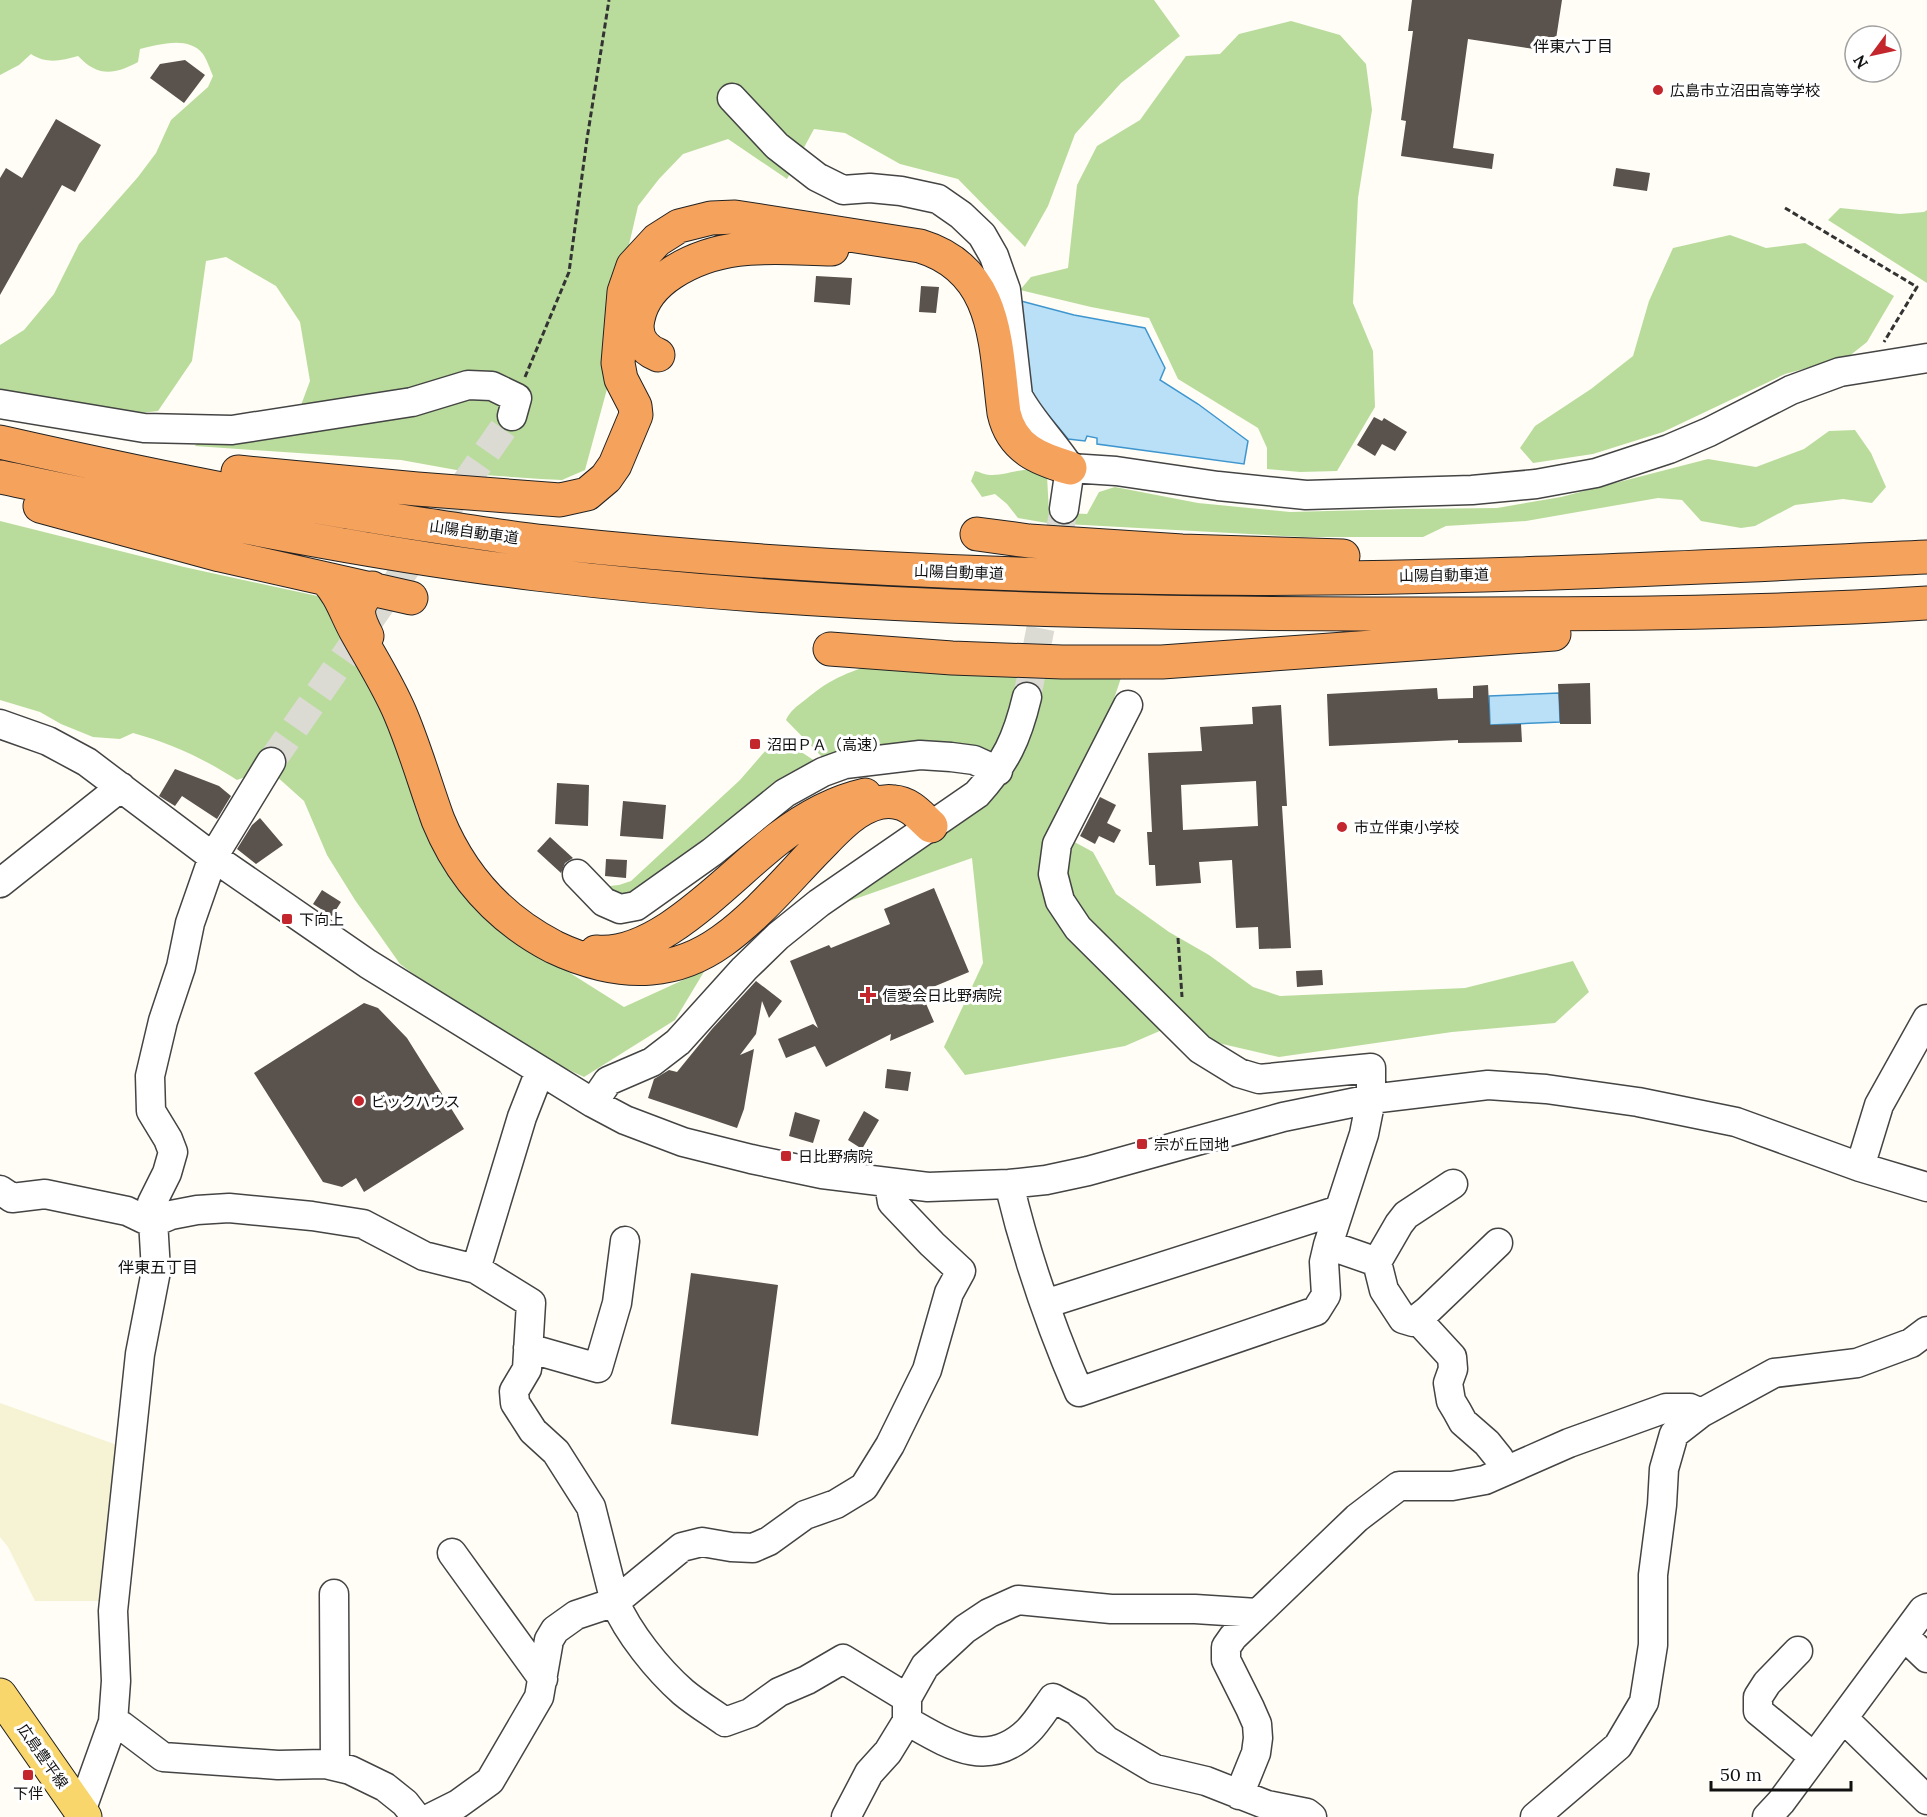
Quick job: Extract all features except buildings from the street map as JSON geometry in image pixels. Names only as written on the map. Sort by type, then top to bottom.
[{"type":"highway","points":[[0,430],[254,474],[560,500],[577,497],[597,487],[606,478],[623,448],[636,415],[632,396],[619,370],[619,343],[626,283],[633,266],[648,248],[672,230],[700,220],[735,217],[920,246],[951,260],[975,283],[990,312],[1008,427],[1018,441],[1032,454],[1070,468]]},
{"type":"highway","points":[[658,355],[645,348],[637,334],[638,320],[647,296],[661,280],[693,261],[715,253],[756,247],[906,253],[939,264],[948,270],[976,302],[982,316],[997,417],[1007,440],[1034,461],[1070,468]]},
{"type":"highway","name":"山陽自動車道","points":[[0,442],[161,477],[359,515],[541,542],[868,569],[1191,578],[1361,577],[1604,571],[1927,557]]},
{"type":"highway","points":[[0,477],[300,539],[536,574],[858,602],[1086,610],[1328,614],[1598,615],[1884,606]]},
{"type":"highway","points":[[0,492],[24,501],[220,555],[411,598]]},
{"type":"highway","points":[[977,534],[1029,542],[1170,550],[1360,556],[1604,571]]},
{"type":"highway","points":[[326,579],[338,591],[351,622],[400,713],[448,841],[474,884],[509,919],[544,941],[578,956],[612,966],[648,968],[696,957],[722,942],[845,822],[870,805],[887,802],[903,804],[911,807],[931,826]]},
{"type":"highway","points":[[372,588],[362,598],[358,610],[360,622],[409,717],[454,837],[473,870],[499,901],[526,922],[553,938],[580,948],[606,953],[630,949],[653,939],[678,923],[763,852],[810,818],[849,799],[873,794],[898,795],[907,800],[931,826]]},
{"type":"highway","points":[[830,649],[1062,662],[1162,662],[1528,636],[1927,603]]},
{"type":"main road","name":"広島豊平線","points":[[0,1695],[82,1815]]},
{"type":"street","points":[[732,98],[777,146],[817,177],[843,190],[870,188],[902,190],[938,199],[961,215],[982,235],[994,256],[1006,290],[1018,396],[1024,407],[1058,448],[1070,468],[1064,509]]},
{"type":"street","points":[[700,220],[692,232],[692,242],[700,250],[715,253]]},
{"type":"street","points":[[648,248],[655,243],[671,248],[676,259],[671,273]]},
{"type":"street","points":[[1070,468],[1116,471],[1218,486],[1306,495],[1472,490],[1536,484],[1596,473],[1670,449],[1709,432],[1791,390],[1840,372],[1927,358]]},
{"type":"street","points":[[0,404],[144,428],[232,430],[412,402],[468,385],[492,386],[514,407]]},
{"type":"street","points":[[593,1103],[608,1081],[652,1062],[678,1042],[744,969],[778,936],[819,903],[977,794],[998,771],[1010,749],[1028,698]]},
{"type":"street","points":[[1009,1184],[1018,1222],[1045,1304],[1079,1392],[1316,1311],[1326,1295],[1324,1262],[1364,1134],[1371,1099],[1371,1068],[1259,1079],[1239,1073],[1200,1049],[1078,928],[1060,901],[1053,874],[1057,844],[1128,705]]},
{"type":"street","points":[[0,724],[48,741],[87,762],[213,858],[368,964],[540,1071],[626,1120],[683,1142],[822,1174],[889,1183],[928,1187],[1009,1184],[1046,1180],[1088,1171],[1283,1117],[1371,1099],[1488,1085],[1569,1093],[1679,1109],[1736,1122],[1860,1167],[1927,1187]]},
{"type":"street","points":[[577,874],[604,902],[620,909],[636,906],[712,852],[785,793],[823,772],[844,764],[920,755],[974,760],[998,771]]},
{"type":"street","points":[[82,1815],[113,1722],[116,1681],[113,1611],[140,1354],[156,1271],[152,1203],[167,1173],[172,1152],[168,1139],[151,1111],[150,1076],[163,1021],[181,967],[190,923],[213,858],[271,762]]},
{"type":"street","points":[[0,883],[122,787]]},
{"type":"street","points":[[763,852],[760,870],[765,876],[772,881],[789,878]]},
{"type":"street","points":[[726,883],[742,881],[749,884],[757,896],[754,913]]},
{"type":"street","points":[[1860,1167],[1879,1105],[1927,1019]]},
{"type":"street","points":[[476,1269],[522,1117],[540,1071]]},
{"type":"street","points":[[432,1817],[458,1804],[490,1781],[539,1697],[549,1640],[555,1630],[576,1615],[615,1602],[682,1547],[702,1542],[753,1548],[769,1541],[805,1515],[836,1504],[864,1487],[890,1445],[927,1370],[949,1293],[961,1271],[892,1202],[889,1183]]},
{"type":"street","points":[[1452,1184],[1406,1215],[1377,1262],[1384,1290],[1402,1319],[1413,1322],[1417,1319],[1498,1243]]},
{"type":"street","points":[[0,1190],[12,1198],[45,1194],[127,1211],[152,1223],[180,1213],[229,1208],[312,1216],[363,1224],[424,1256],[476,1269],[531,1303],[527,1368],[514,1391],[515,1403],[533,1431],[556,1452],[591,1507],[615,1602],[621,1617],[651,1657],[682,1691],[725,1722],[750,1713],[779,1692],[807,1680],[843,1659],[907,1709],[935,1737],[968,1750],[992,1752],[1011,1745],[1029,1730],[1053,1698],[1077,1711],[1106,1740],[1155,1769],[1206,1781],[1267,1805],[1307,1813],[1312,1817]]},
{"type":"street","points":[[1045,1304],[1339,1210]]},
{"type":"street","points":[[528,1348],[598,1368],[617,1303],[625,1241]]},
{"type":"street","points":[[1328,1245],[1377,1262]]},
{"type":"street","points":[[1417,1319],[1452,1357],[1453,1369],[1448,1383],[1451,1401],[1463,1422],[1487,1443],[1505,1470]]},
{"type":"street","points":[[1535,1817],[1618,1746],[1644,1701],[1653,1645],[1653,1575],[1664,1469],[1674,1434],[1701,1413],[1774,1373],[1857,1363],[1911,1343],[1927,1331]]},
{"type":"street","points":[[1239,1795],[1256,1753],[1257,1724],[1226,1659],[1226,1647],[1257,1613],[1357,1518],[1399,1486],[1452,1486],[1485,1480],[1569,1443],[1666,1407],[1690,1408],[1701,1413]]},
{"type":"street","points":[[452,1553],[543,1679]]},
{"type":"street","points":[[334,1594],[335,1766]]},
{"type":"street","points":[[846,1817],[869,1773],[888,1752],[925,1666],[965,1629],[989,1613],[1018,1600],[1111,1610],[1195,1609],[1257,1613]]},
{"type":"street","points":[[1781,1812],[1814,1757],[1923,1610],[1927,1608]]},
{"type":"street","points":[[1904,1636],[1927,1658]]},
{"type":"street","points":[[1798,1650],[1767,1683],[1758,1697],[1758,1711],[1814,1757]]},
{"type":"street","points":[[1844,1718],[1927,1800]]},
{"type":"street","points":[[113,1722],[122,1726],[163,1757],[278,1765],[325,1764],[350,1770],[385,1786],[405,1803],[416,1817]]},
{"type":"path","points":[[514,407],[569,272],[588,128],[609,0]]},
{"type":"path","points":[[1785,208],[1917,287],[1882,346]]},
{"type":"path","points":[[1178,938],[1182,1002]]},
{"type":"shaded area","points":[[0,1403],[117,1445],[101,1601],[35,1601],[8,1547],[0,1537]]},
{"type":"green space","points":[[0,0],[1154,0],[1180,36],[1121,83],[1075,134],[1048,206],[1025,247],[958,179],[900,164],[845,133],[814,129],[787,179],[728,139],[683,154],[638,206],[628,249],[610,378],[585,470],[562,480],[484,475],[401,460],[195,446],[202,436],[291,432],[310,381],[300,322],[276,286],[226,257],[206,261],[192,361],[158,411],[122,415],[0,393],[0,345],[24,330],[54,294],[79,244],[156,153],[171,120],[208,87],[213,76],[203,54],[197,48],[181,43],[140,49],[138,62],[121,70],[99,71],[78,56],[54,61],[31,54],[19,65],[0,75]]},
{"type":"green space","points":[[1291,21],[1340,35],[1366,64],[1372,110],[1358,198],[1353,303],[1373,351],[1375,407],[1337,471],[1300,472],[1267,469],[1267,448],[1258,428],[1178,379],[1149,318],[1020,290],[1031,277],[1068,268],[1077,185],[1097,146],[1140,120],[1186,56],[1220,54],[1239,34]]},
{"type":"green space","points":[[1840,208],[1900,214],[1927,210],[1927,283],[1828,220]]},
{"type":"green space","points":[[1730,235],[1766,248],[1805,243],[1894,296],[1867,342],[1848,357],[1785,374],[1663,432],[1593,454],[1533,463],[1520,448],[1535,426],[1591,389],[1633,356],[1649,301],[1673,248]]},
{"type":"green space","points":[[1855,430],[1871,453],[1886,487],[1872,503],[1843,499],[1795,505],[1755,526],[1741,528],[1701,521],[1682,500],[1658,498],[1526,521],[1446,526],[1423,537],[1303,537],[1047,523],[1018,518],[995,494],[982,497],[971,481],[975,471],[986,475],[998,475],[1033,470],[1047,476],[1049,512],[1087,514],[1099,492],[1115,487],[1198,503],[1290,512],[1497,508],[1561,497],[1708,459],[1756,467],[1804,449],[1829,431]]},
{"type":"green space","points":[[0,521],[184,567],[322,597],[396,739],[418,817],[483,909],[543,956],[624,1007],[705,970],[675,1020],[584,1077],[539,1056],[436,991],[400,964],[327,855],[304,801],[275,775],[257,773],[237,780],[200,759],[160,742],[133,733],[120,739],[93,737],[61,724],[40,712],[0,700]]},
{"type":"green space","points":[[885,661],[1123,672],[1067,838],[1093,852],[1116,894],[1253,987],[1280,996],[1465,988],[1573,961],[1589,992],[1555,1023],[1452,1032],[1279,1057],[1162,1030],[1125,1046],[965,1075],[944,1047],[983,963],[972,858],[815,913],[940,831],[999,745],[988,754],[925,743],[894,744],[859,750],[828,763],[786,720],[799,704],[833,680]]},
{"type":"green space","points":[[780,738],[821,765],[628,900],[601,887],[631,881],[740,780],[773,742]]},
{"type":"water","points":[[1021,301],[1074,315],[1145,328],[1165,368],[1160,380],[1198,404],[1248,441],[1244,464],[1097,444],[1097,438],[1087,436],[1085,441],[1068,439],[1031,394]]},
{"type":"water","points":[[1559,693],[1560,722],[1490,725],[1489,696]]},
{"type":"tunnel","points":[[271,762],[512,416]]},
{"type":"tunnel","points":[[1027,697],[1064,509]]},
{"type":"place","name":"広島市立沼田高等学校","points":[[1658,90]]},
{"type":"place","name":"沼田ＰＡ（高速）","points":[[755,744]]},
{"type":"place","name":"市立伴東小学校","points":[[1342,827]]},
{"type":"place","name":"下向上","points":[[287,919]]},
{"type":"place","name":"信愛会日比野病院","points":[[868,995]]},
{"type":"place","name":"ビックハウス","points":[[359,1101]]},
{"type":"place","name":"宗が丘団地","points":[[1142,1144]]},
{"type":"place","name":"日比野病院","points":[[786,1156]]},
{"type":"place","name":"下伴","points":[[28,1775]]},
{"type":"district","name":"伴東六丁目","points":[[1573,46]]},
{"type":"district","name":"伴東五丁目","points":[[158,1267]]}]
